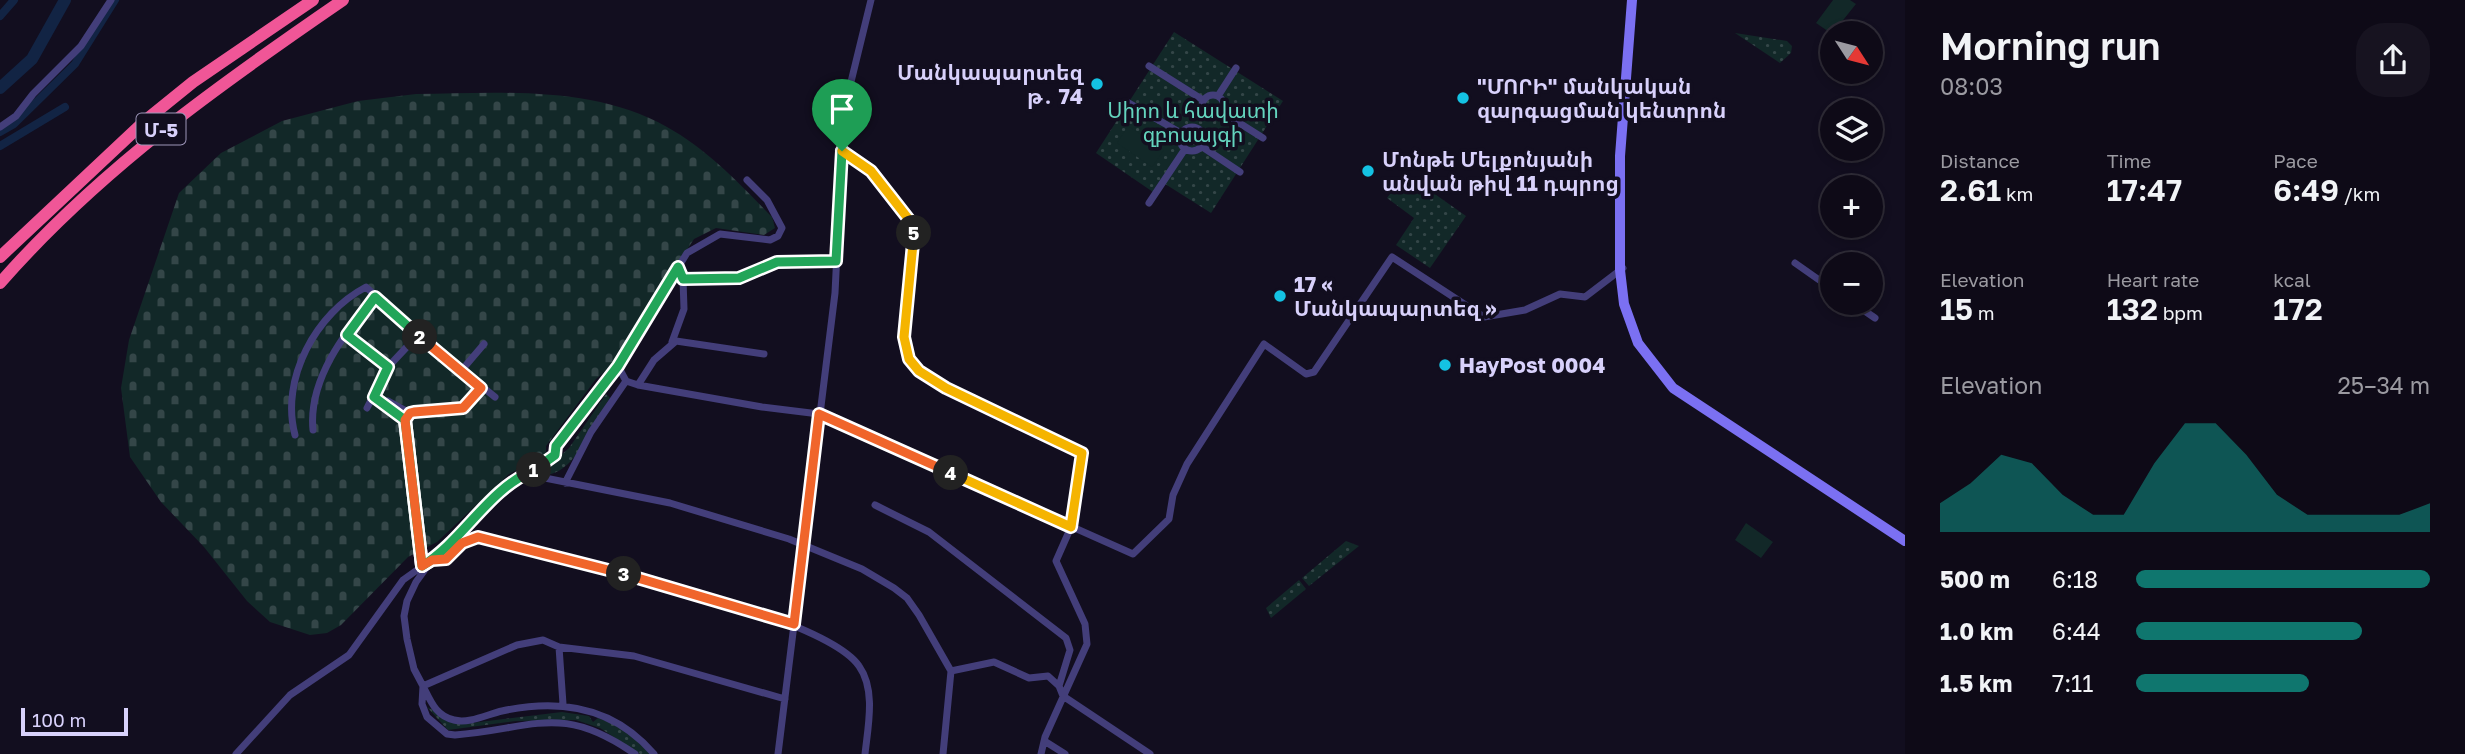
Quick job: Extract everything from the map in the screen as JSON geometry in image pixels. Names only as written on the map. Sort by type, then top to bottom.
[{"type":"highway","name":"Մ-5","points":[[0,257],[146,120],[193,82],[313,0]]},
{"type":"highway","name":"Մ-5","points":[[0,283],[29,250],[156,133],[209,92],[343,0]]},
{"type":"main road","points":[[1634,0],[1620,171],[1621,269],[1624,304],[1638,343],[1673,388],[1905,539]]},
{"type":"street","points":[[0,127],[16,116],[33,94],[82,46],[111,0]]},
{"type":"street","points":[[778,754],[836,261],[842,151],[838,135],[871,0]]},
{"type":"street","points":[[1149,66],[1203,100]]},
{"type":"street","points":[[1218,96],[1236,68]]},
{"type":"street","points":[[1210,95],[1218,96],[1223,103],[1222,112],[1215,117],[1207,115],[1202,108],[1203,100],[1210,95]]},
{"type":"street","points":[[1127,102],[1181,133]]},
{"type":"street","points":[[1222,112],[1263,138]]},
{"type":"street","points":[[1198,129],[1207,115]]},
{"type":"street","points":[[1189,127],[1198,129],[1203,137],[1201,146],[1194,151],[1185,149],[1180,142],[1181,133],[1189,127]]},
{"type":"street","points":[[1201,146],[1240,172]]},
{"type":"street","points":[[1149,203],[1185,149]]},
{"type":"street","points":[[842,151],[871,171],[914,226],[904,337],[909,359],[919,371],[946,388],[1082,453],[1071,527],[1056,561],[1085,624],[1087,644],[1041,754]]},
{"type":"street","points":[[654,754],[622,724],[594,710],[563,704],[454,720],[434,710],[414,669],[404,615],[413,588],[432,560],[498,494],[525,474],[544,466],[555,455],[556,446],[618,366],[678,267],[694,247],[720,234],[770,240],[778,236],[782,228],[779,219],[747,180]]},
{"type":"street","points":[[618,366],[626,381],[638,385],[762,407],[819,414],[1133,554],[1169,519],[1173,495],[1187,464],[1264,344],[1306,374],[1314,372],[1392,257],[1483,317],[1525,310],[1560,294],[1585,297],[1621,269]]},
{"type":"street","points":[[683,279],[739,278],[777,262],[836,261]]},
{"type":"street","points":[[1796,263],[1820,280]]},
{"type":"street","points":[[670,345],[684,309],[683,279],[678,267]]},
{"type":"street","points":[[295,435],[292,392],[303,356],[323,323],[353,294],[366,287],[418,335],[495,397]]},
{"type":"street","points":[[313,430],[312,420],[320,385],[332,352],[375,297]]},
{"type":"street","points":[[1871,315],[1875,318]]},
{"type":"street","points":[[347,335],[388,367]]},
{"type":"street","points":[[367,408],[388,367],[418,335]]},
{"type":"street","points":[[638,385],[654,360],[676,341],[764,354]]},
{"type":"street","points":[[461,371],[484,344]]},
{"type":"street","points":[[565,483],[591,432],[626,381]]},
{"type":"street","points":[[374,397],[386,404],[384,408],[407,417],[463,408],[481,388]]},
{"type":"street","points":[[407,417],[422,566]]},
{"type":"street","points":[[525,474],[670,503],[802,545],[862,569],[907,598],[937,643],[951,671],[943,754]]},
{"type":"street","points":[[875,505],[929,532],[1066,638],[1070,650],[1059,686]]},
{"type":"street","points":[[236,754],[290,695],[349,655],[403,580],[432,560],[446,559],[469,539],[490,538],[699,594],[794,624],[848,653],[860,666],[868,686],[870,710],[865,754]]},
{"type":"street","points":[[424,686],[525,643],[543,640],[559,647],[634,656],[785,699]]},
{"type":"street","points":[[559,647],[563,704]]},
{"type":"street","points":[[951,671],[994,662],[1029,678],[1048,676],[1059,686],[1063,696],[1150,754]]},
{"type":"street","points":[[424,686],[422,704],[427,717],[447,734],[464,735],[560,721],[583,726],[635,754]]},
{"type":"street","points":[[1046,742],[1065,754]]},
{"type":"green space","points":[[1833,0],[1850,0],[1856,4],[1842,21],[1820,21],[1820,26],[1816,23]]},
{"type":"green space","name":"Սիրո և հավատի զբոսայգի","points":[[1174,32],[1283,101],[1211,213],[1162,182],[1153,192],[1096,153]]},
{"type":"green space","points":[[1735,33],[1787,41],[1792,46],[1791,53],[1780,63]]},
{"type":"green space","points":[[416,94],[544,94],[608,104],[638,113],[682,136],[709,156],[772,217],[775,228],[764,235],[716,228],[694,239],[610,367],[596,379],[546,446],[546,455],[509,474],[437,542],[408,557],[341,625],[327,633],[310,635],[270,622],[247,601],[204,547],[161,502],[130,457],[121,388],[129,340],[179,193],[221,153],[282,121],[358,101]]},
{"type":"green space","points":[[1128,126],[1164,150],[1152,167],[1117,143]]},
{"type":"green space","points":[[1405,173],[1466,216],[1430,268],[1396,245],[1414,218],[1387,198]]},
{"type":"green space","points":[[606,394],[610,398],[575,457],[555,473],[543,475],[543,471],[569,448]]},
{"type":"green space","points":[[1746,523],[1773,542],[1761,558],[1735,540]]},
{"type":"green space","points":[[1346,541],[1359,546],[1309,586],[1302,578]]},
{"type":"green space","points":[[1299,580],[1306,589],[1271,618],[1266,608]]},
{"type":"green space","points":[[427,707],[463,724],[562,712],[589,716],[593,722],[598,718],[624,728],[650,754],[640,754],[600,728],[576,720],[516,721],[448,730]]},
{"type":"waterway","points":[[0,16],[14,0]]},
{"type":"waterway","points":[[0,88],[32,59],[65,0]]},
{"type":"waterway","points":[[0,132],[14,124],[75,64],[115,0]]},
{"type":"waterway","points":[[0,146],[65,107]]},
{"type":"place","name":"Մանկապարտեզ թ․ 74","points":[[1097,84]]},
{"type":"place","name":"\"ՄՈՐԻ\" մանկական զարգացման կենտրոն","points":[[1463,98]]},
{"type":"place","name":"Մոնթե Մելքոնյանի անվան թիվ 11 դպրոց","points":[[1368,171]]},
{"type":"place","name":"17 « Մանկապարտեզ »","points":[[1280,296]]},
{"type":"place","name":"HayPost 0004","points":[[1445,365]]},
{"type":"route","points":[[842,151],[836,261],[777,262],[763,265],[739,278],[683,279],[678,267],[618,366],[556,446],[555,455],[544,466],[507,486],[441,552],[422,566],[405,420],[384,408],[386,404],[374,397],[388,367],[347,335],[375,297],[481,388],[463,408],[414,412],[405,420],[406,426],[422,566],[432,560],[446,559],[469,539],[490,538],[699,594],[794,624],[819,414],[1071,527],[1082,453],[946,388],[919,371],[909,359],[904,349],[904,337],[914,226],[871,171],[859,160],[842,151]]}]
